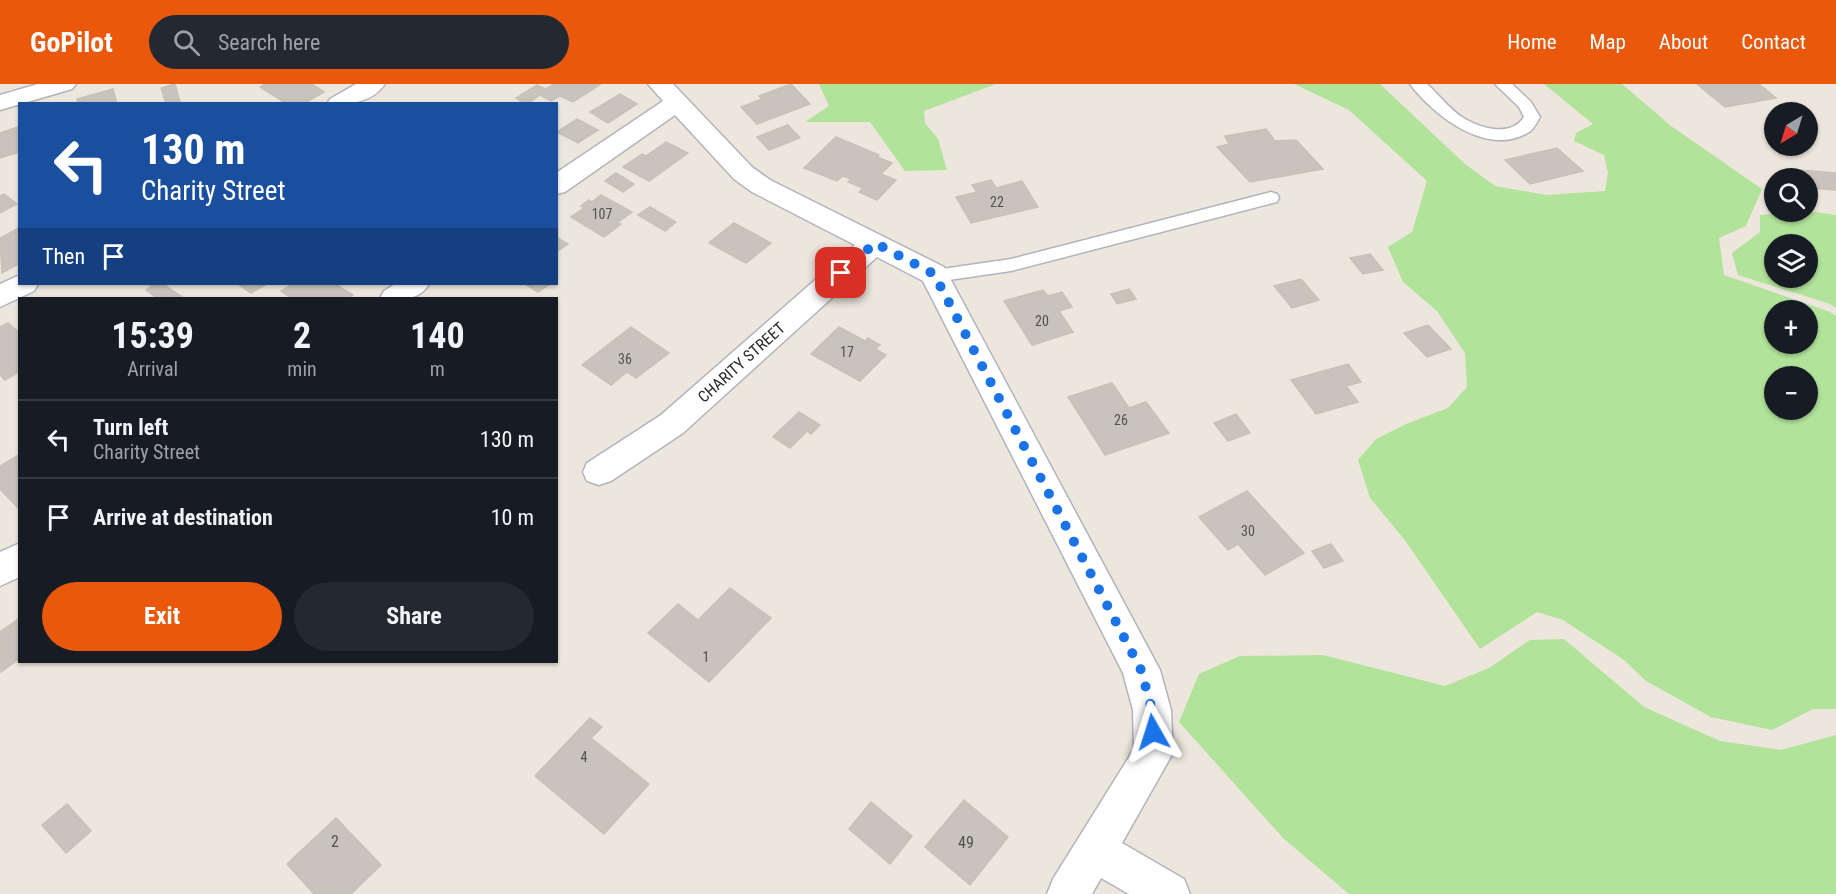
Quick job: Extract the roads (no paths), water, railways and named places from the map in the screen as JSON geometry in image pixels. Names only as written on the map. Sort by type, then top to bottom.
[{"type":"street","points":[[0,103],[64,84]]},
{"type":"street","points":[[342,102],[373,84]]},
{"type":"street","points":[[558,184],[668,94],[743,172],[761,186],[935,276],[1141,670],[1152,710],[1154,753],[1068,894]]},
{"type":"street","name":"CHARITY STREET","points":[[599,472],[672,423],[875,243]]},
{"type":"street","points":[[0,297],[22,285]]},
{"type":"street","points":[[396,297],[414,285]]},
{"type":"street","points":[[0,571],[18,559]]},
{"type":"street","points":[[1094,850],[1169,894]]},
{"type":"lane","points":[[1418,84],[1458,122],[1486,134],[1509,134],[1525,128],[1532,117],[1526,105],[1503,84]]},
{"type":"lane","points":[[935,276],[1011,265],[1271,198]]}]
